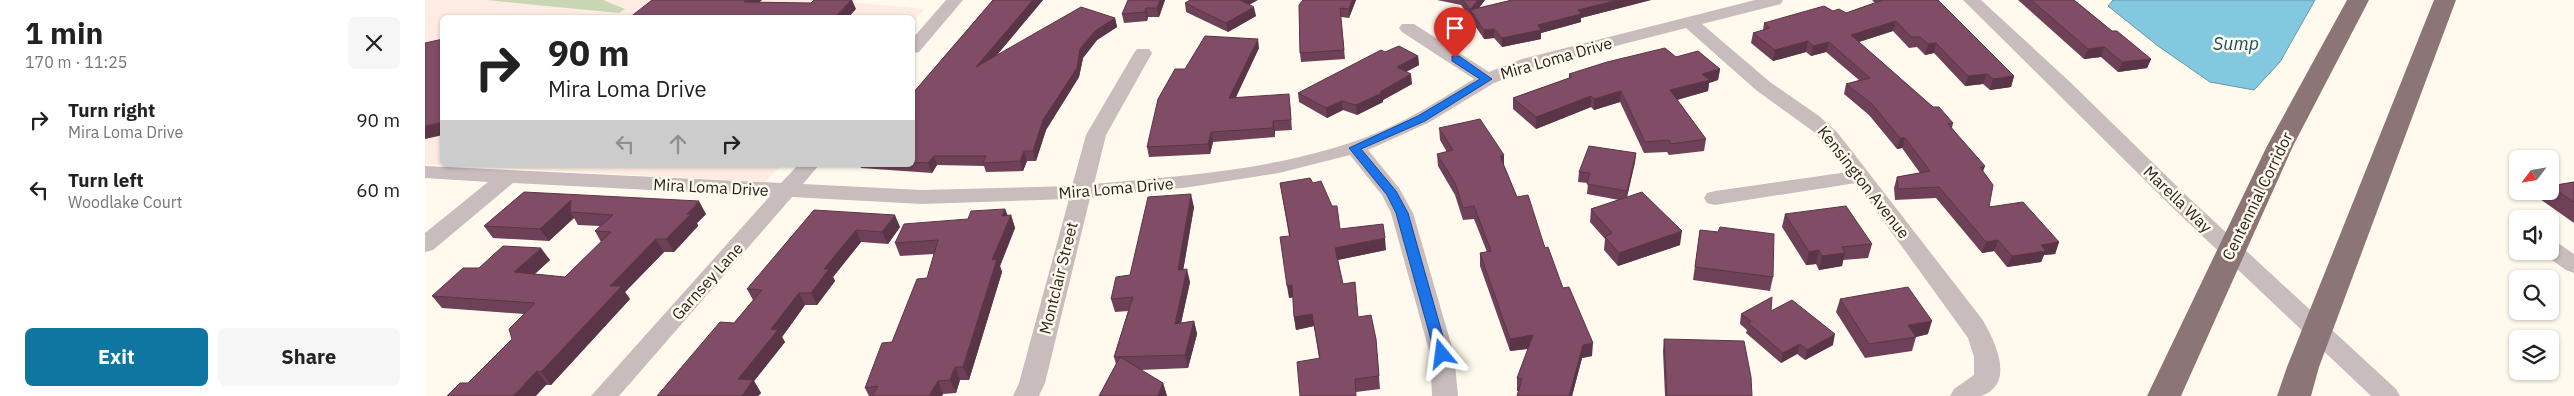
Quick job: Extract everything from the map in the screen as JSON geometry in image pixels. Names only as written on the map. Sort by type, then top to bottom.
[{"type":"highway","name":"Centennial Corridor","points":[[2164,396],[2217,276],[2277,153],[2358,0]]},
{"type":"highway","points":[[2294,396],[2303,367],[2445,0]]},
{"type":"street","points":[[915,46],[955,0]]},
{"type":"street","name":"Mira Loma Drive","points":[[425,172],[922,197],[1081,192],[1190,181],[1279,168],[1355,148],[1421,119],[1487,79],[1528,63],[1775,0]]},
{"type":"street","name":"Marella Way","points":[[1971,0],[2063,86],[2181,204],[2387,396]]},
{"type":"street","name":"Kensington Avenue","points":[[1690,22],[1764,86],[1804,112],[1824,128],[1862,176],[1982,340],[1989,364],[1986,379],[1963,396]]},
{"type":"street","points":[[1408,28],[1487,79]]},
{"type":"street","name":"Montclair Street","points":[[1026,396],[1096,135],[1143,53]]},
{"type":"street","points":[[1355,148],[1392,193],[1402,213],[1442,354],[1445,396]]},
{"type":"street","name":"Garnsey Lane","points":[[604,396],[807,167]]},
{"type":"street","points":[[425,245],[508,176]]},
{"type":"street","points":[[1715,198],[1862,176]]},
{"type":"street","points":[[2559,254],[2574,265]]},
{"type":"shaded area","points":[[425,0],[829,0],[924,9],[915,20],[915,15],[440,15],[440,165],[425,164]]},
{"type":"shaded area","points":[[485,167],[779,167],[765,182]]},
{"type":"green space","points":[[486,0],[603,0],[625,9],[619,13]]},
{"type":"water","name":"Sump","points":[[2113,0],[2315,0],[2280,62],[2254,90],[2210,82],[2158,46],[2108,6]]},
{"type":"building","points":[[652,0],[746,0],[744,2],[811,3],[814,0],[851,0],[837,15],[633,15]]},
{"type":"building","points":[[993,0],[1033,0],[976,67],[1081,7],[1115,18],[1095,31],[1080,49],[1077,68],[1043,120],[1033,151],[1024,151],[1020,161],[983,163],[986,156],[934,156],[928,163],[915,162],[915,91]]},
{"type":"building","points":[[1128,0],[1160,0],[1157,8],[1146,8],[1145,12],[1122,14]]},
{"type":"building","points":[[1190,0],[1240,0],[1254,7],[1226,23],[1185,3]]},
{"type":"building","points":[[1303,0],[1352,0],[1349,9],[1340,8],[1344,50],[1300,53],[1299,5]]},
{"type":"building","points":[[1463,0],[1478,0],[1470,10]]},
{"type":"building","points":[[1512,0],[1618,0],[1578,10],[1581,14],[1538,25],[1541,30],[1502,38],[1494,29],[1484,30],[1470,10]]},
{"type":"building","points":[[1883,0],[1938,0],[2014,76],[1993,79],[1987,74],[1968,76],[1936,43],[1928,44],[1920,37],[1911,37],[1896,21],[1851,35],[1933,107],[1939,107],[1953,123],[1948,124],[1985,166],[1980,167],[1993,185],[1989,207],[2023,202],[2059,242],[2041,245],[2046,251],[2012,256],[1998,240],[1986,242],[1939,187],[1898,189],[1897,177],[1930,171],[1905,138],[1900,138],[1872,104],[1846,84],[1870,78],[1829,42],[1813,46],[1808,41],[1775,50],[1753,33],[1770,28],[1764,23],[1824,6],[1833,11],[1839,9],[1846,13]]},
{"type":"building","points":[[2031,0],[2074,0],[2112,31],[2117,31],[2151,59],[2122,62],[2104,47],[2088,49]]},
{"type":"building","points":[[1205,36],[1258,39],[1229,98],[1289,94],[1291,120],[1273,121],[1273,128],[1211,132],[1208,144],[1147,147],[1158,99],[1175,69],[1185,69]]},
{"type":"building","points":[[440,40],[440,123],[425,126],[425,43]]},
{"type":"building","points":[[1399,46],[1418,56],[1397,67],[1411,74],[1380,92],[1382,93],[1356,105],[1342,101],[1326,108],[1298,93],[1381,50],[1385,52]]},
{"type":"building","points":[[1665,48],[1676,57],[1698,51],[1720,69],[1702,74],[1710,80],[1670,90],[1706,139],[1671,144],[1669,140],[1645,142],[1621,91],[1594,99],[1591,96],[1536,117],[1513,98],[1572,77],[1569,74],[1607,62]]},
{"type":"building","points":[[1480,119],[1504,155],[1500,156],[1517,197],[1528,195],[1545,248],[1548,247],[1563,288],[1569,287],[1593,343],[1583,345],[1569,396],[1517,396],[1522,379],[1517,378],[1533,335],[1510,339],[1480,253],[1491,251],[1474,206],[1463,208],[1455,183],[1437,154],[1453,150],[1439,128]]},
{"type":"building","points":[[1589,146],[1636,153],[1627,191],[1587,184],[1590,173],[1579,172]]},
{"type":"building","points":[[1310,178],[1313,183],[1321,181],[1332,206],[1337,206],[1340,229],[1383,224],[1385,238],[1335,248],[1343,284],[1355,282],[1358,317],[1371,315],[1376,339],[1379,376],[1355,379],[1356,396],[1300,396],[1297,362],[1320,358],[1312,314],[1294,317],[1292,285],[1287,286],[1280,237],[1290,236],[1280,183]]},
{"type":"building","points":[[2574,182],[2574,202],[2559,192],[2559,184]]},
{"type":"building","points":[[524,192],[699,201],[687,214],[691,214],[666,239],[656,239],[610,286],[622,286],[541,372],[537,371],[513,396],[447,396],[460,383],[468,383],[512,339],[509,329],[535,303],[432,296],[463,268],[479,268],[503,246],[541,248],[514,272],[565,277],[611,232],[595,231],[613,215],[570,212],[571,200],[540,229],[484,226]]},
{"type":"building","points":[[1642,192],[1682,231],[1619,253],[1605,237],[1612,233],[1591,209]]},
{"type":"building","points":[[1191,194],[1178,270],[1187,269],[1175,324],[1194,321],[1185,355],[1114,357],[1133,297],[1111,299],[1116,277],[1130,275],[1148,197]]},
{"type":"building","points":[[1846,206],[1872,244],[1842,247],[1845,253],[1822,256],[1819,250],[1809,252],[1785,214]]},
{"type":"building","points":[[1005,209],[1002,216],[1011,215],[992,260],[997,259],[963,367],[955,367],[950,380],[938,381],[929,396],[872,396],[878,386],[865,388],[882,343],[892,342],[917,279],[927,278],[938,240],[895,243],[904,224],[968,219],[971,211]]},
{"type":"building","points":[[814,210],[895,215],[882,232],[856,230],[824,269],[829,269],[811,293],[799,293],[771,329],[778,330],[738,379],[753,380],[742,396],[657,396],[720,322],[734,323],[762,290],[747,289]]},
{"type":"building","points":[[1720,227],[1774,234],[1773,277],[1695,267],[1700,230],[1718,232]]},
{"type":"building","points":[[1908,287],[1932,321],[1908,325],[1916,337],[1869,344],[1840,299]]},
{"type":"building","points":[[1772,297],[1771,311],[1792,300],[1835,334],[1807,350],[1800,344],[1783,353],[1748,323],[1751,321],[1741,314]]},
{"type":"building","points":[[1664,339],[1744,341],[1751,377],[1752,396],[1667,396]]},
{"type":"building","points":[[1120,357],[1163,383],[1158,396],[1099,396]]},
{"type":"route","points":[[1442,354],[1402,213],[1392,193],[1355,148],[1389,135],[1421,119],[1461,93],[1487,79],[1455,58]]}]
